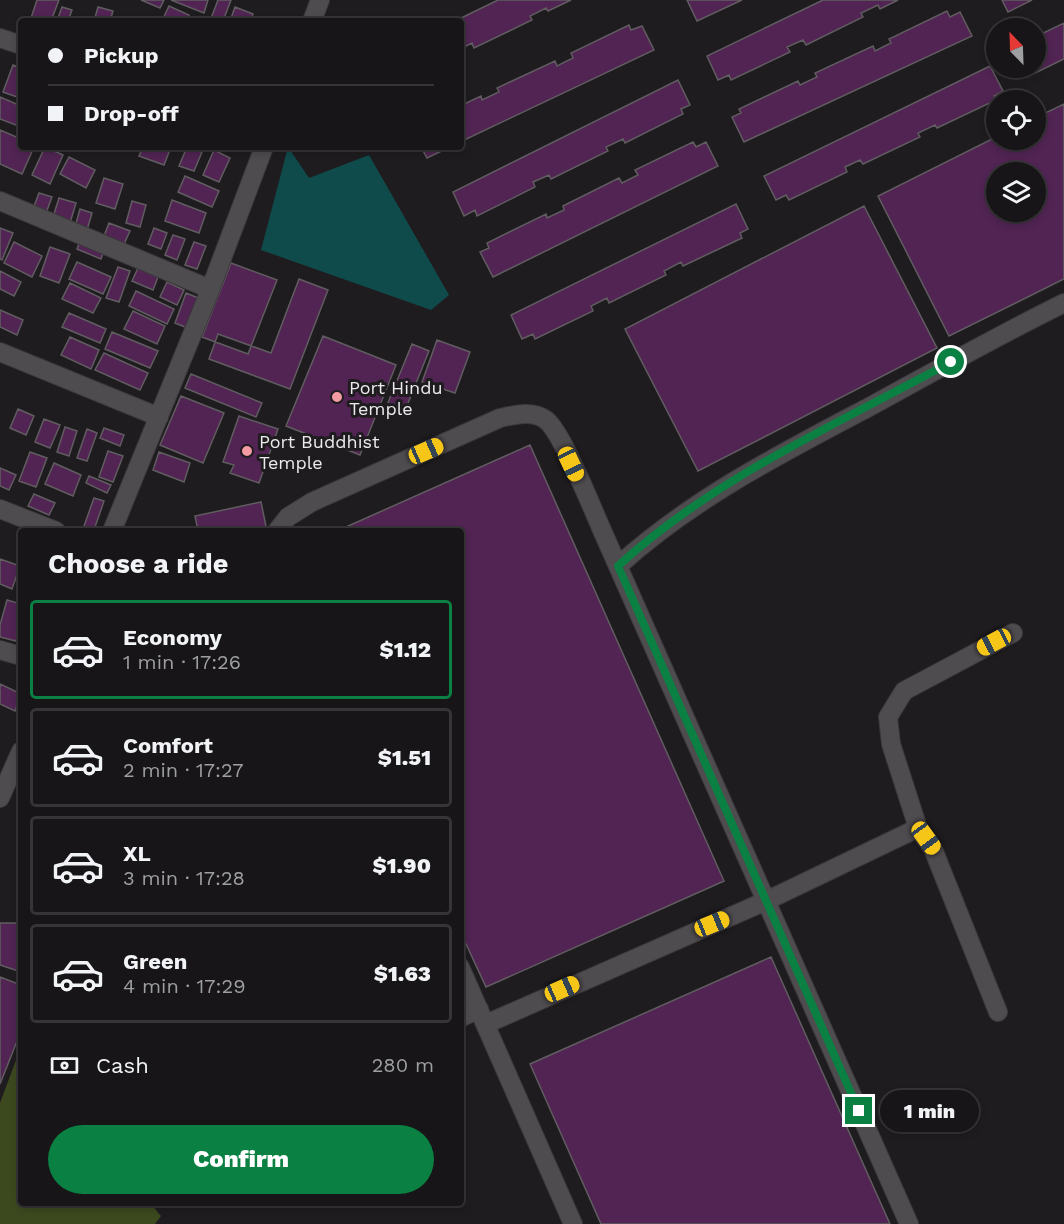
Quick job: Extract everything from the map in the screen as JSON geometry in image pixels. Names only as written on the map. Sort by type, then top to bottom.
[{"type":"street","points":[[313,18],[320,0]]},
{"type":"street","points":[[0,38],[18,44]]},
{"type":"street","points":[[113,528],[210,289],[263,150]]},
{"type":"street","points":[[0,201],[210,289]]},
{"type":"street","points":[[618,566],[647,539],[684,513],[776,456],[1064,303]]},
{"type":"street","points":[[0,352],[159,417]]},
{"type":"street","points":[[280,528],[288,518],[312,502],[500,418],[524,413],[545,418],[558,434],[618,566],[909,1224]]},
{"type":"street","points":[[0,509],[48,528]]},
{"type":"street","points":[[998,1012],[933,849],[918,828],[891,744],[888,717],[904,691],[1012,633]]},
{"type":"street","points":[[0,650],[18,655]]},
{"type":"street","points":[[0,798],[18,758]]},
{"type":"street","points":[[464,1018],[482,1016],[766,901],[918,828]]},
{"type":"street","points":[[464,976],[573,1224]]},
{"type":"green space","points":[[18,1055],[18,1206],[153,1206],[161,1216],[155,1224],[0,1224],[0,1103]]},
{"type":"water","points":[[287,150],[290,150],[309,178],[369,155],[449,295],[431,310],[261,250]]},
{"type":"building","points":[[37,0],[59,0],[52,18],[31,18]]},
{"type":"building","points":[[141,0],[164,0],[160,8]]},
{"type":"building","points":[[171,0],[208,0],[204,13]]},
{"type":"building","points":[[218,0],[231,0],[224,18],[211,18]]},
{"type":"building","points":[[498,0],[571,0],[548,11],[546,8],[530,16],[532,20],[474,48],[472,43],[464,47],[464,18],[461,18]]},
{"type":"building","points":[[687,0],[742,0],[697,21]]},
{"type":"building","points":[[823,0],[898,0],[880,9],[878,5],[861,13],[863,17],[806,45],[803,40],[787,47],[790,52],[731,80],[729,75],[718,80],[707,56]]},
{"type":"building","points":[[1002,0],[1032,0],[1008,12]]},
{"type":"building","points":[[169,6],[189,15],[188,18],[163,18]]},
{"type":"building","points":[[62,7],[72,10],[69,18],[58,18]]},
{"type":"building","points":[[98,7],[113,11],[111,18],[95,18]]},
{"type":"building","points":[[235,7],[253,14],[251,18],[231,18]]},
{"type":"building","points":[[947,11],[950,17],[960,12],[972,36],[744,142],[732,117],[741,113],[739,109],[798,81],[800,85],[817,77],[815,73],[873,46],[875,51],[891,43],[889,39]]},
{"type":"building","points":[[1064,23],[1064,59],[1046,68],[1046,32]]},
{"type":"building","points":[[629,25],[631,30],[642,26],[654,50],[464,140],[464,104],[481,96],[482,100],[499,92],[497,88],[555,61],[557,66],[573,58],[571,53]]},
{"type":"building","points":[[13,65],[18,67],[17,97],[3,92]]},
{"type":"building","points":[[986,68],[986,78],[996,78],[1002,90],[986,90],[986,105],[937,128],[935,125],[918,133],[920,137],[863,164],[860,160],[845,167],[847,172],[789,200],[786,195],[776,200],[764,176]]},
{"type":"building","points":[[678,80],[690,105],[681,109],[683,114],[625,143],[623,139],[606,147],[608,151],[551,179],[549,175],[533,182],[535,187],[477,216],[475,210],[464,216],[453,192]]},
{"type":"building","points":[[0,97],[18,105],[18,126],[0,119]]},
{"type":"building","points":[[1064,104],[1064,279],[949,336],[878,196],[986,142],[986,150],[1046,150],[1046,113]]},
{"type":"building","points":[[0,130],[18,138],[18,150],[33,150],[22,174],[0,164]]},
{"type":"building","points":[[693,142],[696,147],[706,142],[718,166],[493,277],[480,252],[489,248],[487,243],[546,214],[547,218],[564,210],[563,206],[619,178],[622,183],[638,175],[635,170]]},
{"type":"building","points":[[44,150],[52,150],[63,155],[50,184],[32,175]]},
{"type":"building","points":[[142,150],[170,150],[164,165],[139,156]]},
{"type":"building","points":[[186,150],[202,152],[194,171],[179,166]]},
{"type":"building","points":[[214,150],[230,158],[219,182],[203,175]]},
{"type":"building","points":[[423,150],[444,150],[427,158]]},
{"type":"building","points":[[69,157],[95,170],[86,188],[60,174]]},
{"type":"building","points":[[185,176],[219,191],[212,207],[178,192]]},
{"type":"building","points":[[104,178],[123,184],[115,209],[96,203]]},
{"type":"building","points":[[39,193],[52,197],[46,213],[33,209]]},
{"type":"building","points":[[59,198],[76,203],[70,223],[53,217]]},
{"type":"building","points":[[172,200],[206,213],[199,233],[165,221]]},
{"type":"building","points":[[132,201],[146,205],[140,227],[126,223]]},
{"type":"building","points":[[736,204],[748,229],[740,233],[742,238],[683,266],[681,262],[664,271],[666,275],[609,303],[607,298],[591,306],[593,311],[535,339],[533,334],[522,339],[511,315]]},
{"type":"building","points":[[864,206],[937,348],[698,471],[625,329]]},
{"type":"building","points":[[80,209],[92,213],[87,230],[75,227]]},
{"type":"building","points":[[109,223],[130,231],[124,244],[104,236]]},
{"type":"building","points":[[0,228],[13,233],[2,260],[0,259]]},
{"type":"building","points":[[154,228],[167,233],[161,249],[148,244]]},
{"type":"building","points":[[173,235],[185,239],[177,260],[165,255]]},
{"type":"building","points":[[81,238],[105,248],[101,259],[77,249]]},
{"type":"building","points":[[14,242],[42,256],[32,277],[4,263]]},
{"type":"building","points":[[194,242],[206,246],[197,269],[185,265]]},
{"type":"building","points":[[50,247],[70,254],[59,283],[40,276]]},
{"type":"building","points":[[77,262],[111,277],[103,294],[69,279]]},
{"type":"building","points":[[231,263],[277,280],[248,354],[202,337]]},
{"type":"building","points":[[118,267],[130,271],[119,302],[106,298]]},
{"type":"building","points":[[138,268],[158,277],[153,290],[132,281]]},
{"type":"building","points":[[0,271],[21,282],[14,296],[0,289]]},
{"type":"building","points":[[299,279],[328,290],[290,389],[209,359],[218,334],[271,353]]},
{"type":"building","points":[[167,282],[184,290],[177,305],[160,297]]},
{"type":"building","points":[[70,283],[101,298],[93,313],[62,299]]},
{"type":"building","points":[[136,291],[174,309],[167,324],[129,306]]},
{"type":"building","points":[[186,293],[201,299],[190,329],[175,323]]},
{"type":"building","points":[[0,310],[23,320],[17,335],[0,327]]},
{"type":"building","points":[[133,311],[165,326],[157,344],[124,329]]},
{"type":"building","points":[[69,313],[106,329],[100,343],[62,327]]},
{"type":"building","points":[[112,332],[158,351],[150,368],[105,349]]},
{"type":"building","points":[[323,336],[396,365],[360,455],[286,426]]},
{"type":"building","points":[[70,337],[99,350],[91,369],[61,355]]},
{"type":"building","points":[[437,340],[470,352],[455,393],[422,382]]},
{"type":"building","points":[[412,344],[429,351],[404,413],[387,405]]},
{"type":"building","points":[[104,353],[148,373],[140,390],[95,370]]},
{"type":"building","points":[[191,374],[262,403],[256,417],[185,388]]},
{"type":"building","points":[[181,396],[224,413],[203,463],[160,445]]},
{"type":"building","points":[[18,409],[34,416],[26,435],[10,428]]},
{"type":"building","points":[[239,416],[278,429],[259,483],[230,473],[234,465],[223,462]]},
{"type":"building","points":[[44,419],[60,425],[50,448],[35,442]]},
{"type":"building","points":[[65,427],[77,431],[69,456],[57,452]]},
{"type":"building","points":[[104,428],[124,435],[120,446],[100,438]]},
{"type":"building","points":[[87,429],[97,433],[87,461],[77,458]]},
{"type":"building","points":[[530,445],[724,881],[486,987],[464,940],[464,528],[344,528]]},
{"type":"building","points":[[108,451],[123,456],[113,482],[99,477]]},
{"type":"building","points":[[30,452],[47,458],[36,487],[19,481]]},
{"type":"building","points":[[159,452],[190,463],[184,482],[153,470]]},
{"type":"building","points":[[54,463],[81,475],[73,496],[45,484]]},
{"type":"building","points":[[0,468],[16,475],[9,490],[0,486]]},
{"type":"building","points":[[89,476],[111,485],[107,493],[86,483]]},
{"type":"building","points":[[34,494],[55,503],[49,515],[28,506]]},
{"type":"building","points":[[94,498],[104,501],[95,528],[84,526]]},
{"type":"building","points":[[261,502],[266,528],[197,528],[195,516]]},
{"type":"building","points":[[0,559],[18,565],[12,589],[0,584]]},
{"type":"building","points":[[7,600],[18,603],[16,641],[0,637],[0,625]]},
{"type":"building","points":[[0,684],[18,693],[15,711],[0,704]]},
{"type":"building","points":[[0,923],[18,923],[18,971],[0,965]]},
{"type":"building","points":[[771,957],[890,1224],[601,1224],[530,1064]]},
{"type":"building","points":[[0,977],[18,984],[18,1039],[0,1084]]},
{"type":"place","name":"Port Hindu Temple","points":[[337,397]]},
{"type":"place","name":"Port Buddhist Temple","points":[[247,451]]},
{"type":"route","points":[[859,1111],[618,566],[647,539],[726,486],[951,362]]}]
